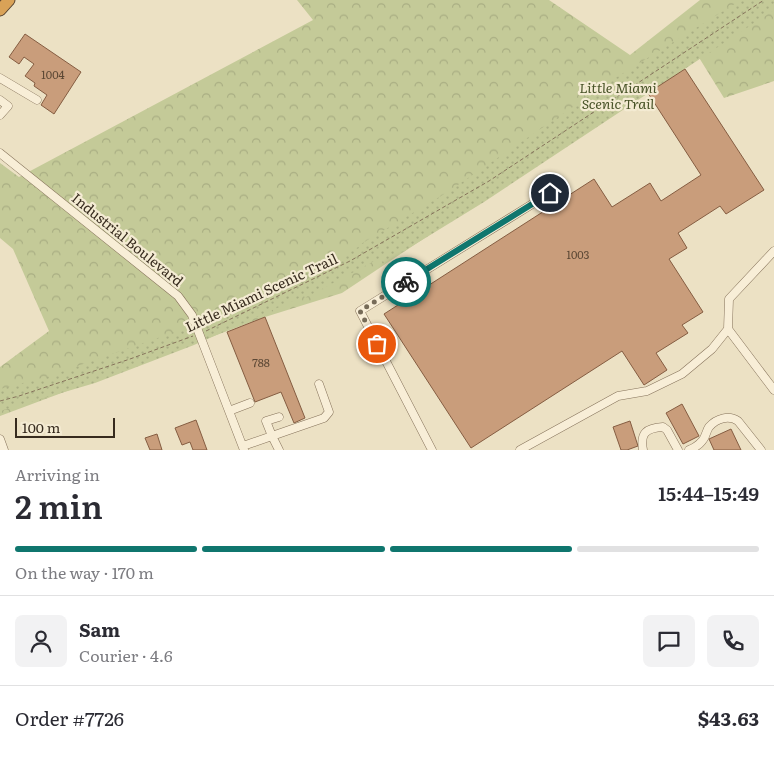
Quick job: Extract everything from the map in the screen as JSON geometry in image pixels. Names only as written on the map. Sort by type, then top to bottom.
[{"type":"highway","points":[[0,10],[9,0]]},
{"type":"street","points":[[0,78],[37,100]]},
{"type":"street","points":[[0,100],[8,106],[0,115]]},
{"type":"street","name":"Industrial Boulevard","points":[[0,153],[178,296],[192,315],[243,448]]},
{"type":"street","points":[[432,450],[360,311],[550,193]]},
{"type":"street","points":[[520,450],[618,396],[647,391],[682,374],[712,349],[728,329],[729,299],[774,251]]},
{"type":"street","points":[[728,329],[774,390]]},
{"type":"street","points":[[243,448],[324,418],[329,412],[319,384]]},
{"type":"street","points":[[229,412],[250,403]]},
{"type":"street","points":[[279,417],[266,421],[279,450]]},
{"type":"street","points":[[689,450],[704,440],[708,428],[718,420],[733,417],[761,450]]},
{"type":"street","points":[[642,449],[642,436],[645,432],[649,429],[663,427],[667,430],[678,450]]},
{"type":"street","points":[[0,439],[4,450]]},
{"type":"path","name":"Little Miami Scenic Trail","points":[[0,401],[130,360],[200,334],[350,261],[489,181],[764,0]]},
{"type":"green space","points":[[297,0],[549,0],[630,55],[700,0],[774,0],[774,81],[724,98],[698,56],[342,293],[265,317],[0,416],[0,367],[49,331],[13,249],[0,238],[0,163],[19,177],[313,20]]},
{"type":"green space","name":"Little Miami Scenic Trail","points":[[741,0],[774,0],[774,10],[484,202],[383,264],[380,258],[305,298],[304,296],[194,345],[95,383],[0,411],[0,389],[46,377],[218,317],[296,281],[362,245],[446,193],[617,77]]},
{"type":"building","points":[[25,34],[81,72],[54,114],[41,105],[47,95],[34,86],[35,83],[25,76],[34,64],[24,57],[19,64],[9,57]]},
{"type":"building","points":[[685,69],[764,190],[726,214],[720,206],[678,233],[687,248],[669,259],[703,312],[682,325],[688,333],[656,353],[667,370],[644,385],[622,351],[471,448],[384,314],[594,179],[612,207],[650,183],[661,201],[701,175],[648,93]]},
{"type":"building","points":[[265,317],[305,418],[294,423],[281,392],[255,402],[227,332]]},
{"type":"building","points":[[682,404],[699,436],[683,444],[666,413]]},
{"type":"building","points":[[196,420],[207,450],[193,450],[190,442],[182,445],[175,428]]},
{"type":"building","points":[[630,421],[638,446],[621,450],[613,427]]},
{"type":"building","points":[[731,429],[741,450],[714,450],[709,439]]},
{"type":"building","points":[[157,434],[162,450],[150,450],[145,438]]},
{"type":"way so far","points":[[377,344],[360,311],[406,282]]},
{"type":"route","points":[[406,282],[550,193]]}]
